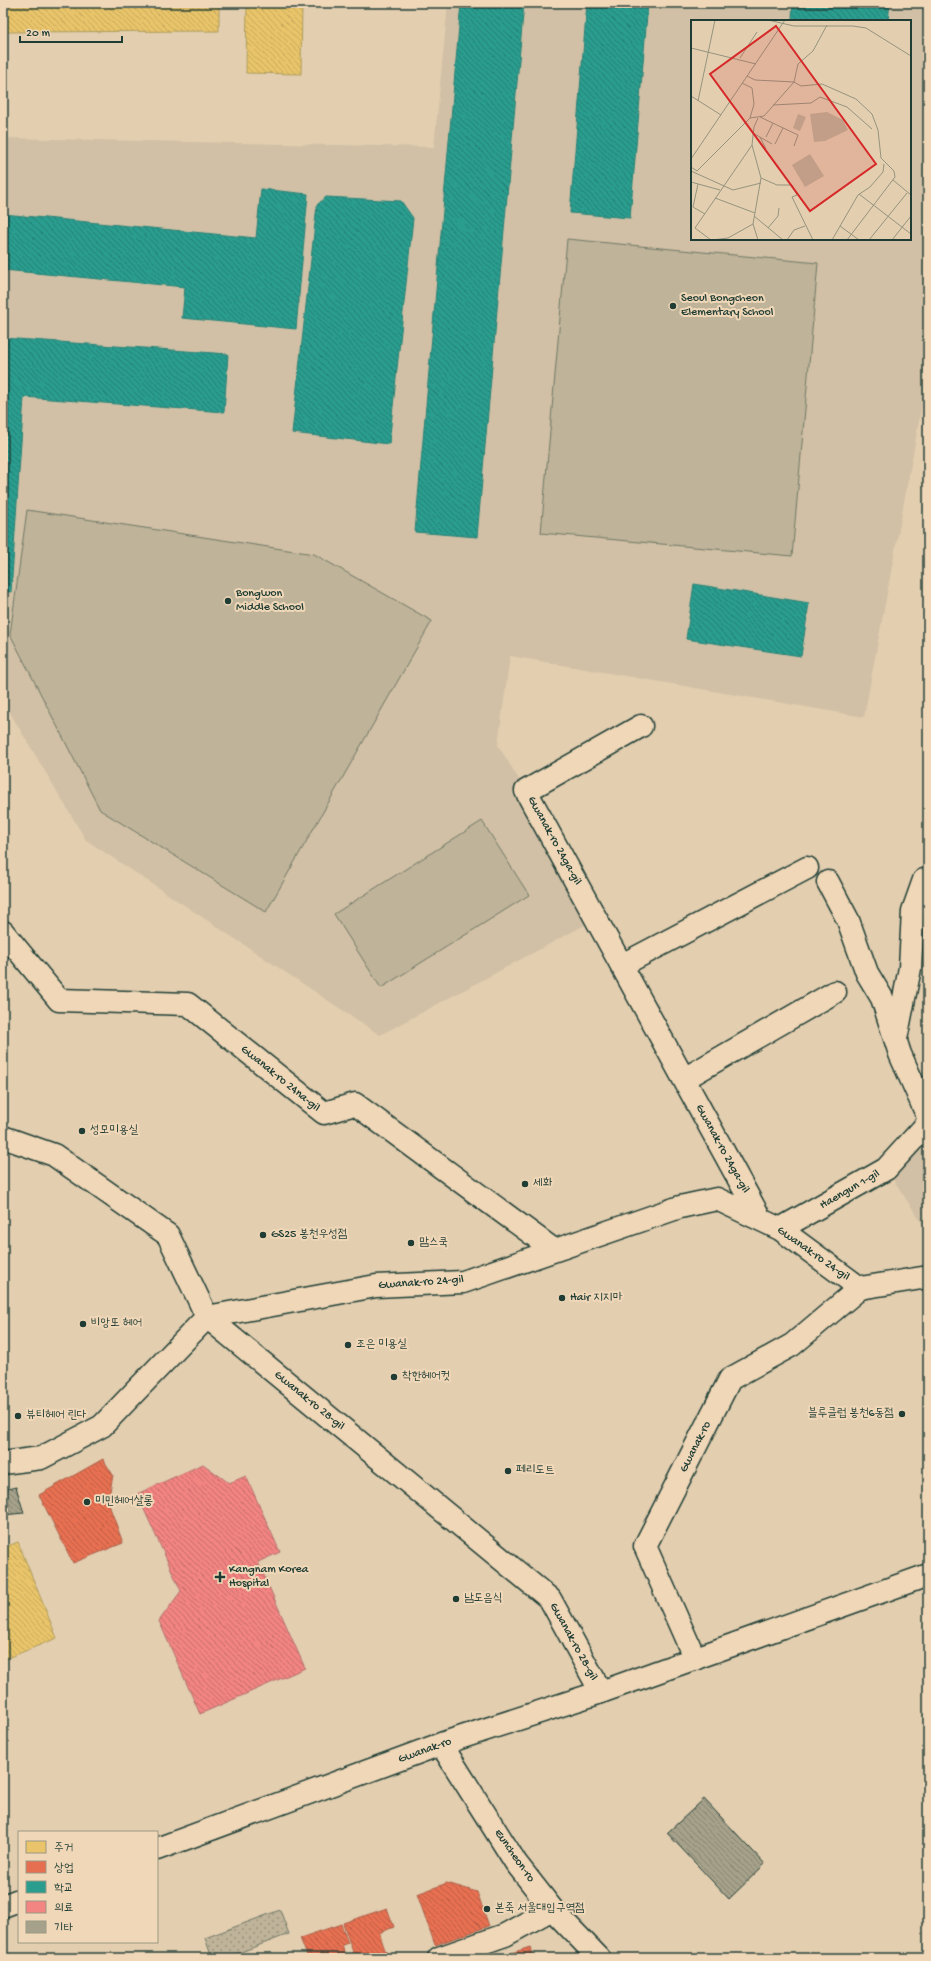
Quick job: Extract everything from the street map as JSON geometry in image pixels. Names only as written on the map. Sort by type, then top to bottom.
[{"type":"main road","name":"Gwanak-ro 24ga-gil","points":[[641,726],[526,791],[761,1220]]},
{"type":"main road","points":[[622,965],[807,868]]},
{"type":"main road","points":[[895,1040],[910,968],[913,911],[924,880]]},
{"type":"main road","points":[[828,882],[848,920],[867,973],[882,998],[895,1040],[928,1117]]},
{"type":"main road","name":"Gwanak-ro 24na-gil","points":[[3,932],[59,1000],[188,1004],[324,1113],[355,1104],[554,1250]]},
{"type":"main road","points":[[684,1079],[835,992]]},
{"type":"main road","name":"Haengun 1-gil","points":[[780,1229],[886,1170],[928,1123]]},
{"type":"main road","name":"Gwanak-ro 28-gil","points":[[3,1136],[54,1155],[168,1235],[207,1317],[550,1599],[601,1692]]},
{"type":"main road","name":"Gwanak-ro 24-gil","points":[[207,1317],[376,1286],[463,1282],[680,1207],[717,1199],[780,1229],[860,1288],[928,1277]]},
{"type":"main road","name":"Gwanak-ro","points":[[695,1659],[645,1546],[730,1379],[792,1345],[860,1288]]},
{"type":"main road","points":[[3,1463],[41,1458],[102,1426],[207,1317]]},
{"type":"main road","name":"Gwanak-ro","points":[[158,1849],[441,1744],[601,1692],[928,1575]]},
{"type":"main road","name":"Euncheon-ro","points":[[441,1744],[516,1863],[552,1909],[599,1958]]},
{"type":"main road","points":[[3,1906],[18,1900]]},
{"type":"main road","points":[[439,1958],[505,1936],[552,1909]]},
{"type":"shaded area","points":[[448,3],[928,3],[928,373],[864,717],[510,656],[498,745],[526,791],[596,919],[380,1035],[86,840],[3,701],[3,138],[434,147]]},
{"type":"shaded area","points":[[567,239],[818,263],[792,556],[541,533]]},
{"type":"shaded area","points":[[27,510],[314,554],[432,621],[266,912],[100,810],[10,634]]},
{"type":"shaded area","points":[[482,821],[529,895],[381,988],[334,914]]},
{"type":"shaded area","points":[[928,1133],[928,1232],[886,1169]]},
{"type":"shaded area","points":[[280,1910],[289,1934],[225,1958],[212,1958],[205,1938]]},
{"type":"building: 주거","points":[[3,3],[219,3],[219,31],[3,32]]},
{"type":"building: 주거","points":[[247,3],[302,3],[301,74],[246,73]]},
{"type":"building: 주거","points":[[18,1542],[57,1638],[3,1660],[3,1548]]},
{"type":"building: 상업","points":[[103,1459],[113,1475],[108,1502],[123,1543],[73,1563],[39,1495]]},
{"type":"building: 상업","points":[[447,1883],[477,1892],[489,1926],[435,1945],[417,1894]]},
{"type":"building: 상업","points":[[387,1908],[394,1927],[379,1933],[388,1958],[355,1958],[343,1923]]},
{"type":"building: 상업","points":[[341,1924],[348,1943],[342,1945],[346,1958],[308,1958],[300,1938]]},
{"type":"building: 상업","points":[[530,1947],[533,1958],[496,1958]]},
{"type":"building: 학교","points":[[461,3],[524,3],[477,537],[415,532]]},
{"type":"building: 학교","points":[[587,3],[648,3],[630,218],[570,213]]},
{"type":"building: 학교","points":[[793,3],[890,3],[888,20],[815,20],[792,18]]},
{"type":"building: 학교","points":[[261,189],[308,194],[296,329],[182,318],[185,287],[3,270],[3,214],[256,238]]},
{"type":"building: 학교","points":[[326,197],[401,201],[413,218],[389,444],[292,433],[317,205]]},
{"type":"building: 학교","points":[[3,338],[228,354],[224,412],[24,397],[11,592],[3,591]]},
{"type":"building: 학교","points":[[694,584],[809,603],[801,656],[686,639]]},
{"type":"building: 의료","name":"Kangnam Korea Hospital","points":[[203,1464],[229,1483],[246,1476],[280,1552],[258,1562],[305,1668],[200,1714],[159,1621],[181,1591],[137,1494]]},
{"type":"building: 기타","points":[[16,1487],[24,1513],[3,1515],[3,1490]]},
{"type":"building: 기타","points":[[704,1799],[765,1864],[729,1899],[667,1833]]},
{"type":"place","name":"Seoul Bongcheon Elementary School","points":[[673,306]]},
{"type":"place","name":"Bongwon Middle School","points":[[228,601]]},
{"type":"place","name":"성모미용실","points":[[82,1131]]},
{"type":"place","name":"세화","points":[[525,1184]]},
{"type":"place","name":"GS25 봉천우성점","points":[[263,1235]]},
{"type":"place","name":"맘스쿡","points":[[411,1243]]},
{"type":"place","name":"Hair 지지마","points":[[562,1298]]},
{"type":"place","name":"비앙또 헤어","points":[[83,1324]]},
{"type":"place","name":"조은 미용실","points":[[348,1345]]},
{"type":"place","name":"착한헤어컷","points":[[394,1377]]},
{"type":"place","name":"블루클럽 봉천6동점","points":[[902,1414]]},
{"type":"place","name":"뷰티헤어 린다","points":[[18,1416]]},
{"type":"place","name":"페리도트","points":[[508,1471]]},
{"type":"place","name":"미민헤어살롱","points":[[87,1502]]},
{"type":"place","name":"Kangnam Korea Hospital","points":[[220,1577]]},
{"type":"place","name":"남도음식","points":[[456,1599]]},
{"type":"place","name":"본죽 서울대입구역점","points":[[487,1909]]}]
